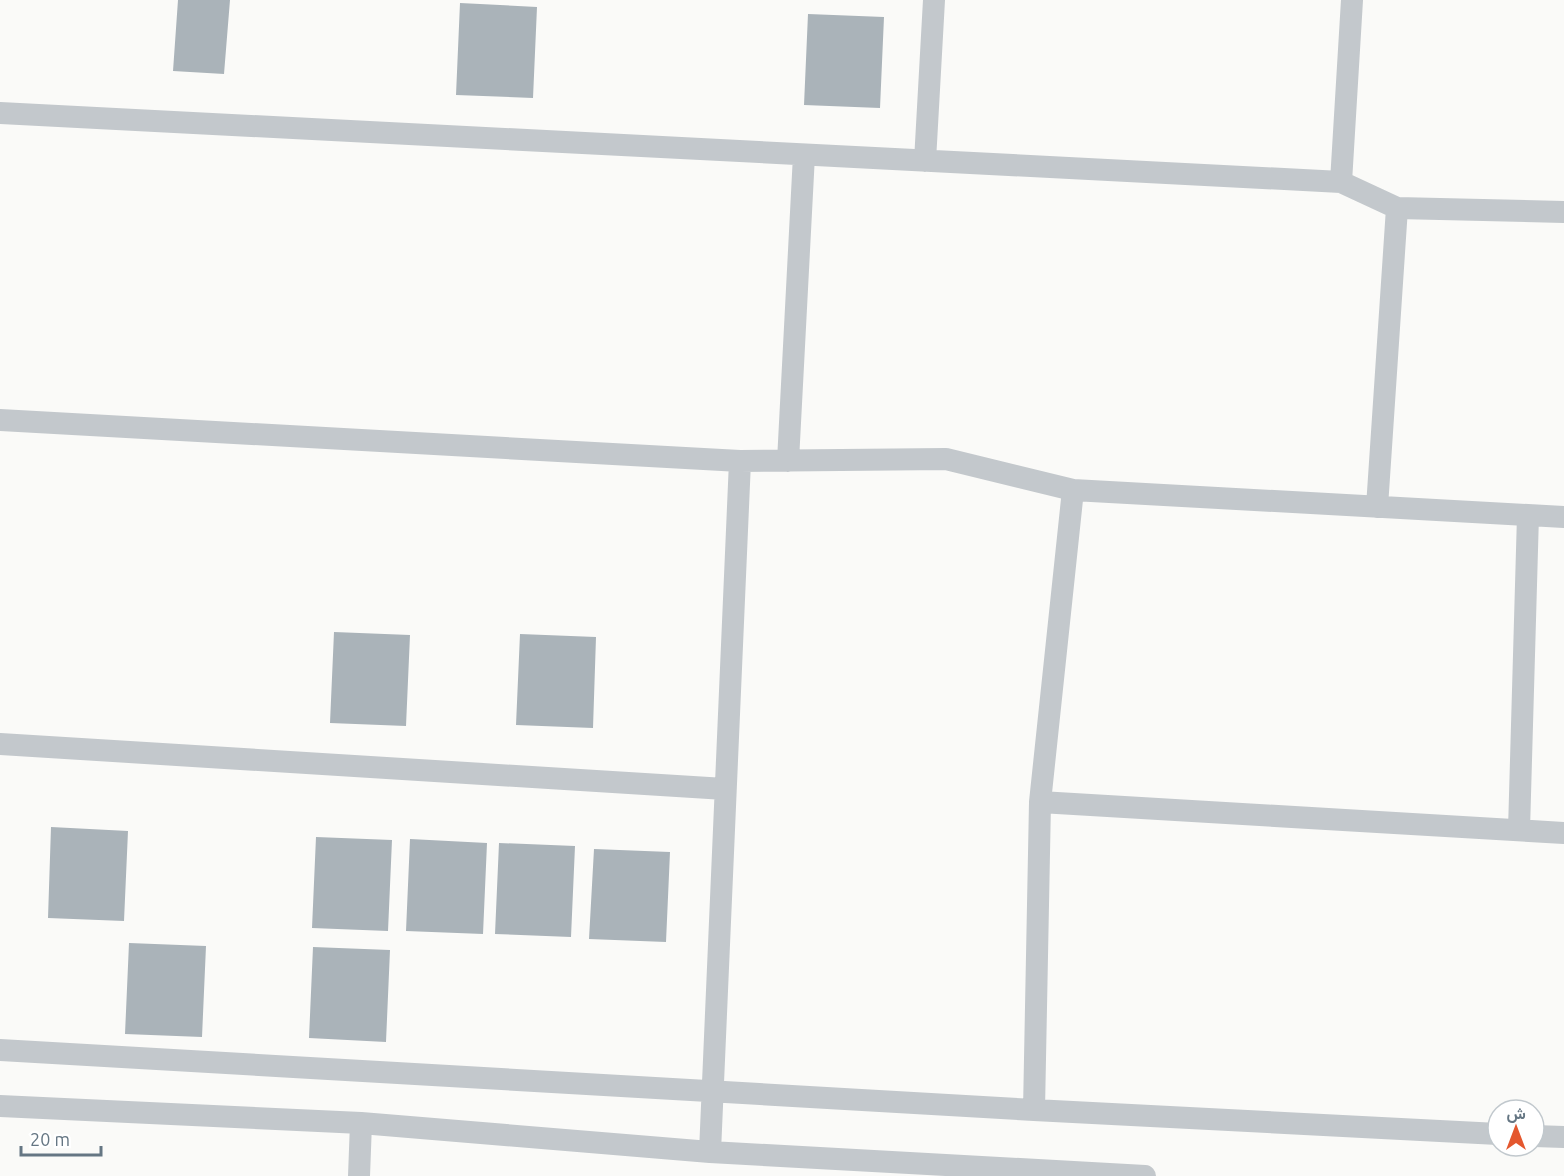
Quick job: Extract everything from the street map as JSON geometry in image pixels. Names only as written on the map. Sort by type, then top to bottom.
[{"type":"street","points":[[925,161],[934,0]]},
{"type":"street","points":[[1341,183],[1352,0]]},
{"type":"street","points":[[0,113],[1341,183],[1397,208],[1564,212]]},
{"type":"street","points":[[788,461],[804,155]]},
{"type":"street","points":[[1377,507],[1397,208]]},
{"type":"street","points":[[0,420],[740,461],[946,459],[1073,490],[1564,517]]},
{"type":"street","points":[[710,1152],[740,461]]},
{"type":"street","points":[[1034,1110],[1040,802],[1073,490]]},
{"type":"street","points":[[1519,830],[1528,515]]},
{"type":"street","points":[[0,744],[725,789]]},
{"type":"street","points":[[1040,802],[1564,833]]},
{"type":"street","points":[[0,1050],[712,1092],[1486,1133]]},
{"type":"street","points":[[0,1106],[361,1123],[710,1152],[1145,1176]]},
{"type":"street","points":[[359,1176],[361,1123]]},
{"type":"street","points":[[1546,1136],[1564,1137]]},
{"type":"building","points":[[178,0],[230,0],[224,74],[173,71]]},
{"type":"building","points":[[460,3],[537,7],[533,98],[456,95]]},
{"type":"building","points":[[808,14],[884,17],[880,108],[804,105]]},
{"type":"building","points":[[334,632],[410,635],[406,726],[330,723]]},
{"type":"building","points":[[520,634],[596,637],[593,728],[516,725]]},
{"type":"building","points":[[51,827],[128,831],[124,921],[48,918]]},
{"type":"building","points":[[316,837],[392,840],[388,931],[312,928]]},
{"type":"building","points":[[410,839],[487,843],[483,934],[406,931]]},
{"type":"building","points":[[499,843],[575,846],[571,937],[495,934]]},
{"type":"building","points":[[594,849],[670,852],[666,942],[589,939]]},
{"type":"building","points":[[129,943],[206,946],[202,1037],[125,1034]]},
{"type":"building","points":[[313,947],[390,950],[386,1042],[309,1038]]}]
